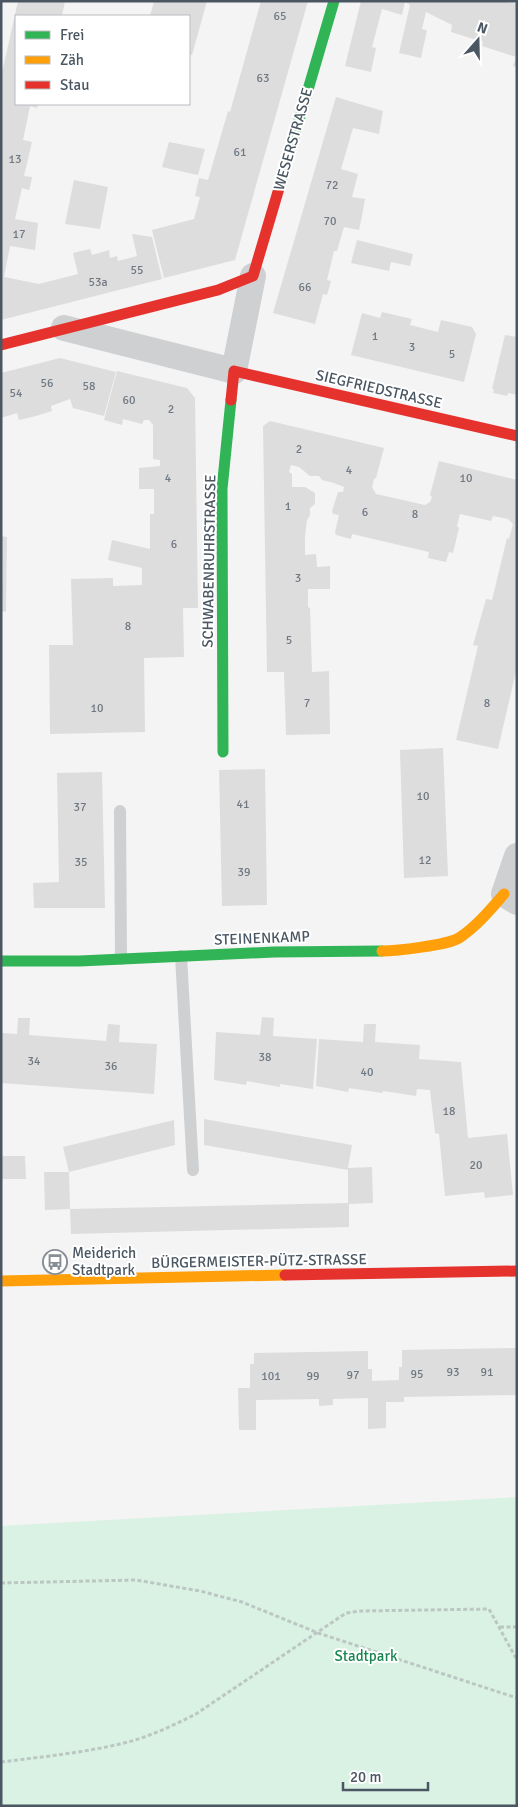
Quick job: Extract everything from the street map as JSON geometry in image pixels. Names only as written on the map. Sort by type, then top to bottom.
[{"type":"street","name":"WESERSTRASSE","points":[[234,371],[253,276],[334,1]]},
{"type":"street","points":[[1,345],[218,290],[253,276]]},
{"type":"street","points":[[64,328],[234,371]]},
{"type":"street","name":"SIEGFRIEDSTRASSE","points":[[234,371],[517,436]]},
{"type":"street","name":"SCHWABENRUHRSTRASSE","points":[[223,752],[222,489],[234,371]]},
{"type":"street","points":[[510,898],[517,856]]},
{"type":"street","name":"STEINENKAMP","points":[[1,961],[121,959],[274,952],[399,951],[457,939],[510,898]]},
{"type":"street","name":"BÜRGERMEISTER-PÜTZ-STRASSE","points":[[1,1281],[517,1271]]},
{"type":"lane","points":[[120,811],[121,959]]},
{"type":"lane","points":[[182,956],[192,1170]]},
{"type":"path","points":[[1,1583],[136,1580],[200,1591],[242,1602],[318,1632],[517,1698]]},
{"type":"path","points":[[1,1762],[121,1744],[171,1726],[196,1714],[346,1614],[360,1611],[489,1609],[517,1660]]},
{"type":"path","points":[[499,1628],[517,1627]]},
{"type":"green space","name":"Stadtpark","points":[[517,1497],[517,1806],[1,1806],[1,1526]]},
{"type":"building","points":[[18,1],[65,1],[62,15],[15,15],[15,105],[38,105],[37,108],[30,106],[23,140],[32,142],[24,176],[32,177],[31,183],[29,190],[22,188],[15,219],[38,223],[35,250],[10,246],[4,277],[39,284],[78,274],[73,253],[90,249],[92,255],[109,250],[110,258],[117,256],[118,261],[137,256],[132,234],[152,237],[162,279],[1,320],[1,77]]},
{"type":"building","points":[[154,1],[207,1],[192,55],[190,54],[190,15],[150,15]]},
{"type":"building","points":[[261,1],[308,1],[235,260],[164,278],[152,230],[194,219],[200,197],[195,196],[199,178],[208,180],[228,111],[230,112]]},
{"type":"building","points":[[361,1],[501,1],[517,4],[517,67],[513,66],[516,57],[482,46],[483,42],[451,32],[452,25],[426,12],[422,29],[427,30],[421,58],[399,53],[410,5],[405,2],[402,15],[382,9],[372,47],[376,48],[371,72],[345,66]]},
{"type":"building","points":[[336,97],[383,111],[379,134],[353,128],[341,169],[358,174],[352,197],[365,199],[362,216],[359,230],[344,227],[337,251],[334,251],[327,280],[331,281],[327,295],[323,294],[315,324],[273,313]]},
{"type":"building","points":[[169,142],[205,149],[198,175],[162,167]]},
{"type":"building","points":[[74,180],[108,187],[100,229],[65,224]]},
{"type":"building","points":[[357,240],[413,254],[410,266],[391,262],[389,271],[351,263]]},
{"type":"building","points":[[382,312],[412,319],[410,325],[438,332],[441,320],[472,327],[476,334],[464,382],[351,355],[362,313],[380,318]]},
{"type":"building","points":[[505,335],[517,337],[517,395],[508,393],[507,396],[493,393],[494,389],[492,389]]},
{"type":"building","points":[[60,358],[116,372],[104,416],[73,408],[70,399],[51,406],[52,411],[36,416],[19,420],[17,413],[1,418],[1,373]]},
{"type":"building","points":[[117,371],[187,388],[195,398],[198,608],[183,608],[184,657],[144,658],[145,732],[50,734],[49,645],[73,645],[71,579],[113,578],[113,586],[142,585],[142,568],[108,560],[112,540],[150,549],[150,514],[154,514],[154,489],[139,489],[139,468],[160,466],[160,460],[153,459],[153,425],[149,420],[144,420],[142,424],[123,419],[122,425],[104,420]]},
{"type":"building","points":[[270,421],[384,448],[372,487],[376,494],[425,505],[430,502],[432,497],[430,495],[439,461],[517,480],[517,667],[498,749],[456,740],[478,646],[473,645],[486,599],[492,600],[507,538],[509,539],[513,524],[508,519],[493,516],[491,521],[460,514],[453,553],[449,552],[446,562],[428,558],[429,552],[352,534],[351,539],[336,535],[339,515],[333,514],[332,511],[338,492],[343,492],[344,487],[322,480],[319,476],[310,476],[299,467],[291,465],[289,472],[292,474],[292,487],[305,487],[315,493],[315,504],[310,508],[310,515],[307,520],[305,555],[316,554],[317,567],[330,566],[330,589],[308,589],[308,607],[310,608],[312,672],[329,671],[330,734],[286,735],[284,672],[267,672],[263,426]]},
{"type":"building","points":[[1,536],[7,537],[6,612],[1,611]]},
{"type":"building","points":[[443,748],[448,876],[404,878],[400,750]]},
{"type":"building","points":[[265,769],[267,905],[222,906],[219,770]]},
{"type":"building","points":[[102,772],[105,908],[34,908],[33,883],[59,882],[57,773]]},
{"type":"building","points":[[262,1017],[274,1018],[273,1036],[317,1039],[313,1089],[280,1084],[280,1087],[247,1081],[246,1085],[214,1080],[216,1032],[260,1035]]},
{"type":"building","points":[[18,1018],[30,1018],[29,1035],[106,1041],[108,1024],[120,1025],[119,1042],[157,1044],[154,1094],[1,1083],[1,1033],[17,1034]]},
{"type":"building","points":[[364,1024],[376,1024],[375,1042],[420,1045],[419,1059],[461,1062],[468,1138],[507,1134],[513,1195],[485,1198],[484,1192],[445,1196],[439,1134],[435,1133],[430,1090],[417,1089],[416,1096],[349,1088],[348,1092],[316,1086],[319,1039],[363,1042]]},
{"type":"building","points":[[204,1119],[352,1145],[348,1168],[372,1167],[373,1203],[349,1204],[349,1227],[71,1234],[70,1209],[348,1203],[348,1170],[204,1145]]},
{"type":"building","points":[[174,1120],[175,1145],[69,1172],[63,1147]]},
{"type":"building","points":[[1,1156],[25,1156],[26,1179],[1,1179]]},
{"type":"building","points":[[44,1172],[69,1172],[70,1209],[45,1210]]},
{"type":"building","points":[[517,1348],[517,1395],[404,1397],[404,1402],[386,1402],[386,1428],[368,1429],[368,1398],[333,1399],[333,1405],[319,1406],[319,1399],[256,1400],[256,1430],[239,1430],[238,1388],[250,1388],[250,1364],[254,1364],[254,1353],[368,1351],[368,1369],[372,1369],[372,1381],[399,1380],[399,1367],[402,1367],[402,1350]]},
{"type":"traffic: fast","points":[[280,185],[334,1]]},
{"type":"traffic: fast","points":[[223,752],[222,489],[231,400]]},
{"type":"traffic: fast","points":[[1,961],[80,961],[274,952],[382,951]]},
{"type":"traffic: slow","points":[[382,951],[410,949],[453,941],[477,923],[504,894]]},
{"type":"traffic: slow","points":[[1,1281],[285,1275]]},
{"type":"traffic: jam","points":[[1,345],[218,290],[253,276],[280,185]]},
{"type":"traffic: jam","points":[[231,400],[234,371],[517,436]]},
{"type":"traffic: jam","points":[[285,1275],[517,1271]]},
{"type":"place","name":"Meiderich Stadtpark","points":[[55,1262]]}]
